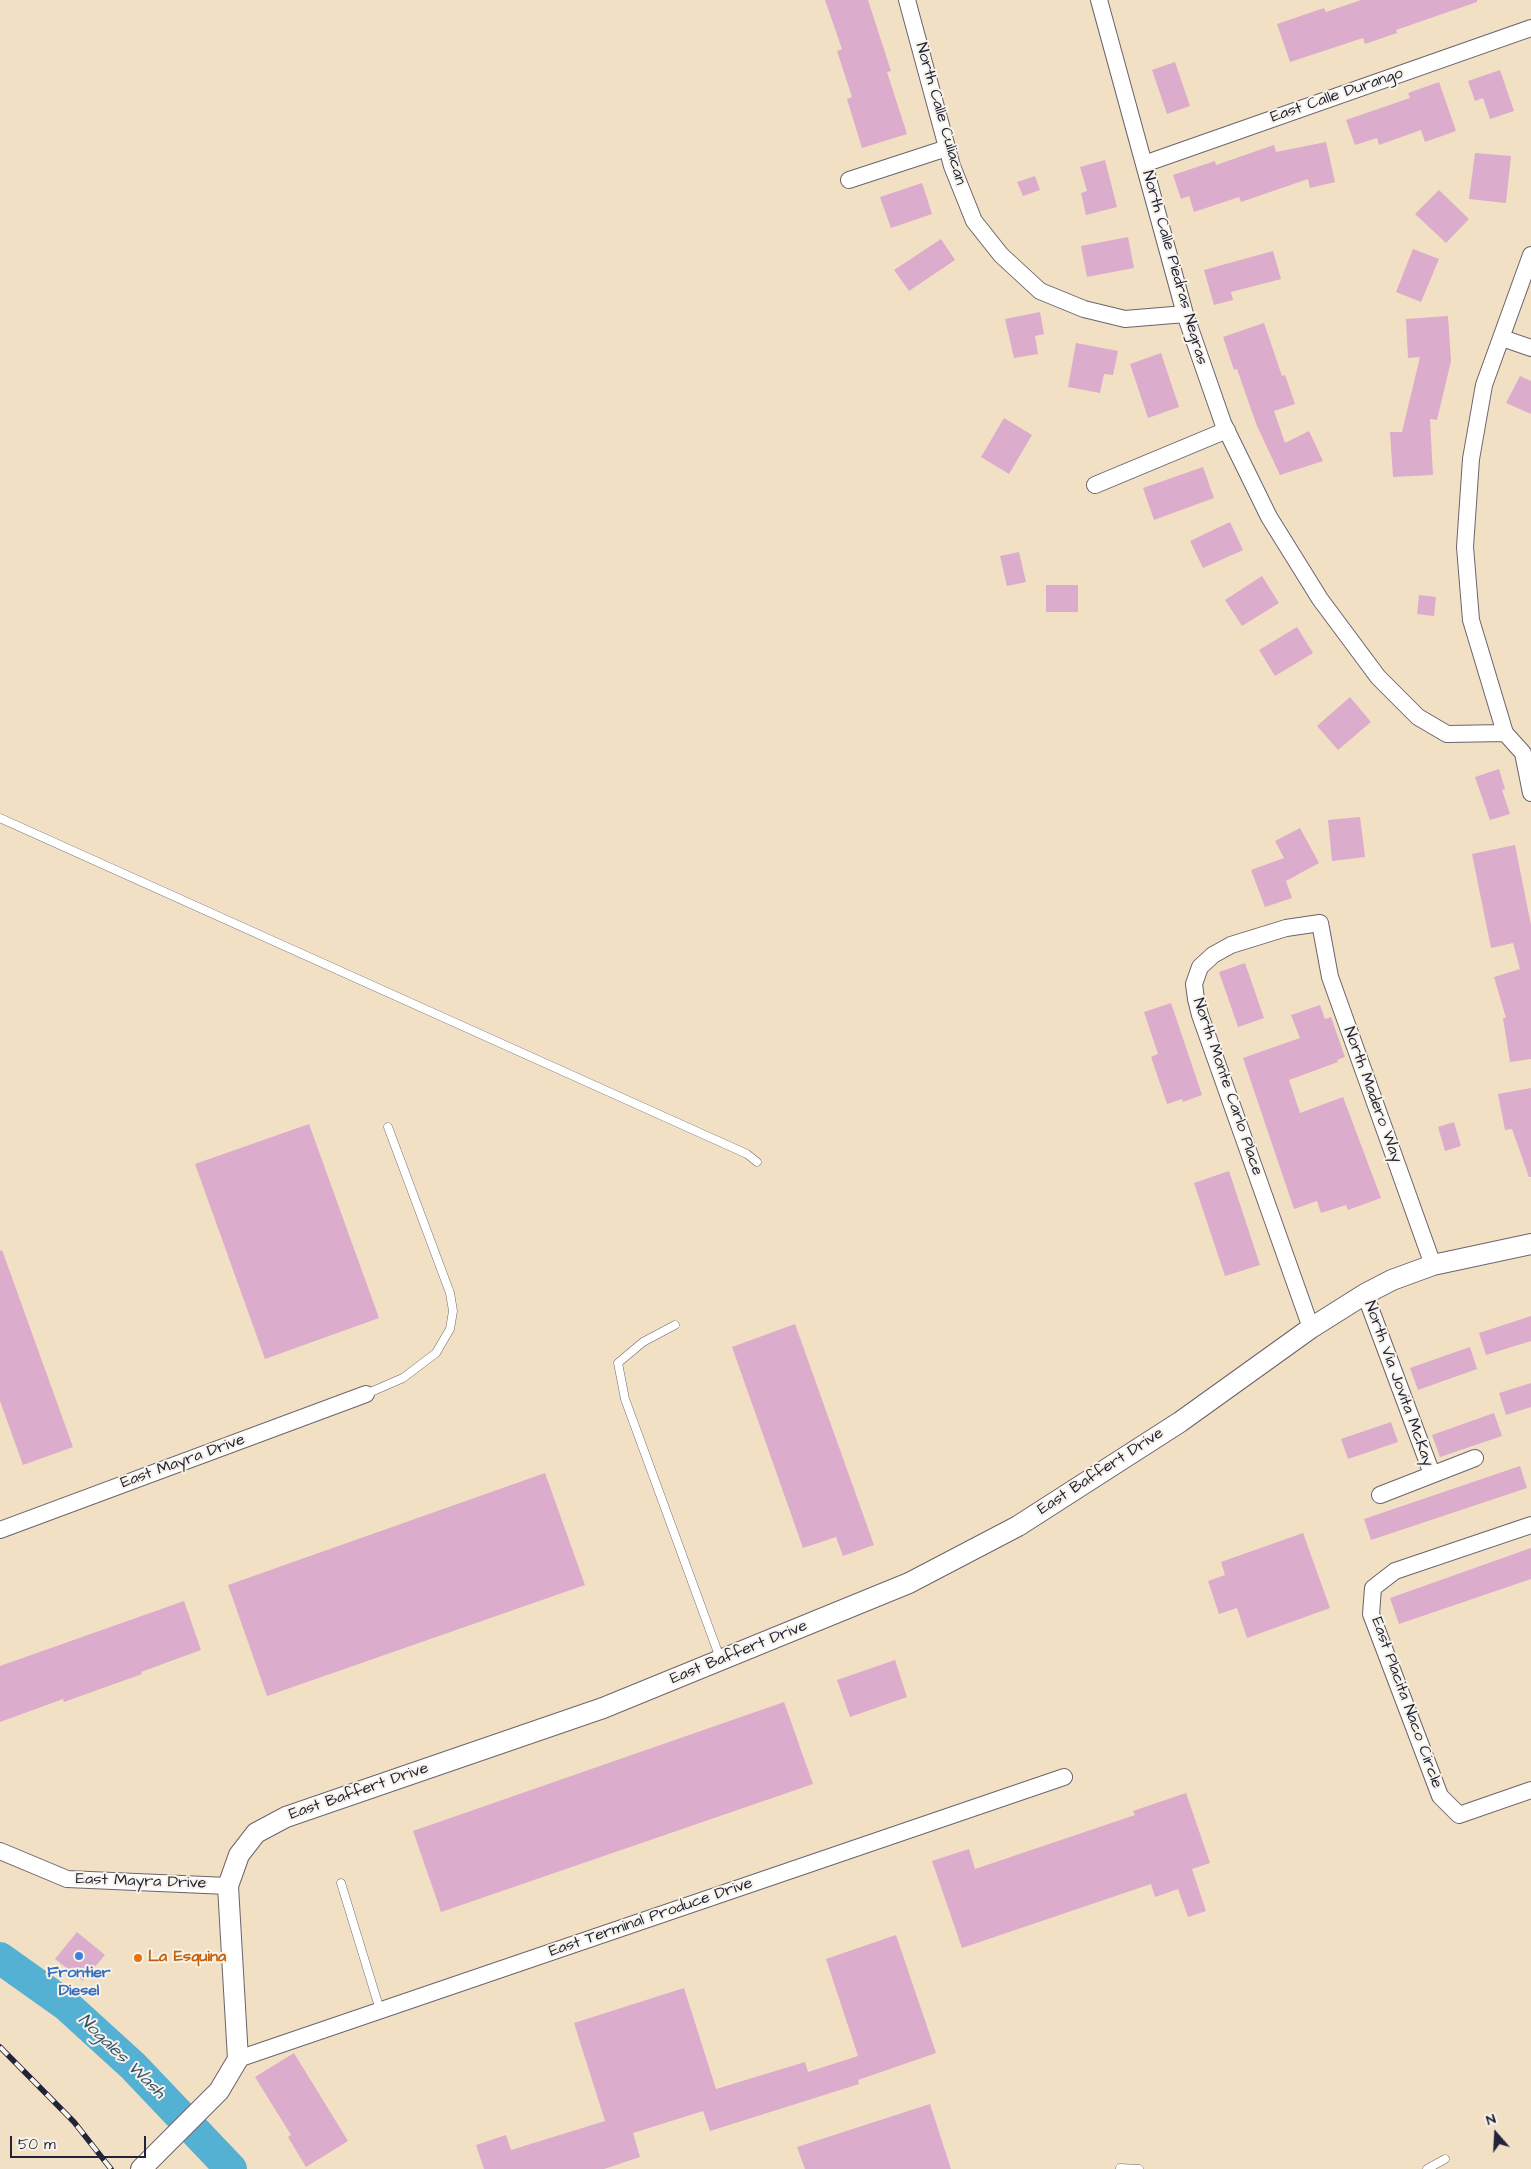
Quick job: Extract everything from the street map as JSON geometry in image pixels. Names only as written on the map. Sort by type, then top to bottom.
[{"type":"street","name":"North Calle Culiacan","points":[[907,0],[952,166],[974,222],[1001,255],[1040,291],[1084,309],[1125,319],[1184,314]]},
{"type":"street","name":"North Calle Piedras Negras","points":[[1099,0],[1184,314],[1227,430],[1269,517],[1320,599],[1378,678],[1418,717],[1447,734],[1505,733]]},
{"type":"street","name":"East Calle Durango","points":[[1144,164],[1531,28]]},
{"type":"street","points":[[849,180],[947,148]]},
{"type":"street","points":[[1531,255],[1484,386],[1471,460],[1464,547],[1470,620],[1505,733],[1523,753],[1531,793]]},
{"type":"street","points":[[1502,338],[1531,348]]},
{"type":"street","points":[[1095,485],[1227,430]]},
{"type":"street","name":"North Madero Way","points":[[1320,923],[1330,977],[1433,1265]]},
{"type":"street","name":"North Monte Carlo Place","points":[[1311,1328],[1200,1015],[1194,984],[1200,967],[1212,955],[1231,945],[1286,928],[1320,923]]},
{"type":"street","name":"East Baffert Drive","points":[[238,2059],[228,1886],[239,1855],[256,1833],[286,1817],[603,1708],[909,1583],[1018,1526],[1180,1422],[1311,1328],[1365,1294],[1392,1280],[1433,1265],[1531,1244]]},
{"type":"street","name":"North Via Jovita McKay","points":[[1365,1294],[1432,1474]]},
{"type":"street","name":"East Mayra Drive","points":[[0,1530],[366,1394]]},
{"type":"street","points":[[1380,1495],[1475,1458]]},
{"type":"street","name":"East Placita Naco Circle","points":[[1531,1525],[1395,1571],[1373,1588],[1372,1614],[1440,1796],[1459,1815],[1531,1790]]},
{"type":"street","name":"East Terminal Produce Drive","points":[[238,2059],[1064,1777]]},
{"type":"street","name":"East Mayra Drive","points":[[0,1851],[67,1879],[228,1886]]},
{"type":"street","points":[[140,2169],[219,2091],[238,2059]]},
{"type":"lane","points":[[0,818],[747,1154],[756,1162]]},
{"type":"lane","points":[[366,1394],[403,1378],[436,1354],[450,1328],[453,1311],[450,1293],[388,1127]]},
{"type":"lane","points":[[675,1325],[642,1342],[618,1363],[625,1399],[720,1660]]},
{"type":"lane","points":[[342,1883],[380,2010]]},
{"type":"lane","points":[[1427,2169],[1445,2159]]},
{"type":"lane","points":[[1120,2168],[1139,2169]]},
{"type":"building","points":[[825,0],[868,0],[891,71],[887,72],[907,134],[862,148],[847,99],[852,97],[837,51],[842,49]]},
{"type":"building","points":[[1361,0],[1477,0],[1477,2],[1396,30],[1397,33],[1365,44],[1363,38],[1290,62],[1277,24],[1324,8],[1326,12]]},
{"type":"building","points":[[1175,62],[1190,106],[1167,114],[1152,70]]},
{"type":"building","points":[[1500,70],[1514,111],[1490,119],[1483,98],[1475,101],[1468,81]]},
{"type":"building","points":[[1439,82],[1456,131],[1425,142],[1421,130],[1379,145],[1377,138],[1355,145],[1346,120],[1410,98],[1408,93]]},
{"type":"building","points":[[1326,142],[1335,182],[1310,188],[1308,179],[1241,202],[1239,197],[1194,212],[1189,196],[1181,199],[1173,175],[1215,161],[1216,165],[1274,145],[1276,152]]},
{"type":"building","points":[[1475,153],[1511,156],[1506,203],[1469,199]]},
{"type":"building","points":[[1105,160],[1117,207],[1086,215],[1081,193],[1087,191],[1080,167]]},
{"type":"building","points":[[1035,176],[1040,190],[1023,196],[1017,182]]},
{"type":"building","points":[[922,183],[932,214],[891,228],[880,197]]},
{"type":"building","points":[[1439,190],[1469,219],[1446,243],[1415,214]]},
{"type":"building","points":[[1128,237],[1134,268],[1087,277],[1081,246]]},
{"type":"building","points":[[941,239],[955,260],[909,291],[894,270]]},
{"type":"building","points":[[1413,249],[1439,259],[1421,302],[1396,292]]},
{"type":"building","points":[[1273,251],[1281,279],[1231,292],[1233,300],[1214,305],[1204,270]]},
{"type":"building","points":[[1040,312],[1044,334],[1035,336],[1038,354],[1014,358],[1005,319]]},
{"type":"building","points":[[1448,316],[1451,361],[1437,420],[1430,419],[1433,475],[1393,477],[1390,432],[1402,432],[1420,357],[1408,358],[1406,319]]},
{"type":"building","points":[[1264,323],[1282,376],[1285,375],[1295,404],[1274,411],[1285,443],[1309,431],[1323,461],[1280,475],[1257,426],[1237,369],[1234,370],[1223,337]]},
{"type":"building","points":[[1076,343],[1118,351],[1113,375],[1104,374],[1100,393],[1068,387]]},
{"type":"building","points":[[1161,353],[1179,407],[1148,418],[1130,364]]},
{"type":"building","points":[[1520,376],[1531,381],[1531,414],[1506,403]]},
{"type":"building","points":[[1004,418],[1032,435],[1009,474],[981,457]]},
{"type":"building","points":[[1203,467],[1214,498],[1154,520],[1143,488]]},
{"type":"building","points":[[1230,522],[1243,550],[1203,568],[1190,541]]},
{"type":"building","points":[[1019,552],[1026,582],[1007,586],[1000,556]]},
{"type":"building","points":[[1262,576],[1279,603],[1242,626],[1225,600]]},
{"type":"building","points":[[1046,585],[1078,585],[1078,612],[1046,612]]},
{"type":"building","points":[[1419,595],[1436,597],[1434,616],[1417,614]]},
{"type":"building","points":[[1297,627],[1313,653],[1275,676],[1259,650]]},
{"type":"building","points":[[1350,697],[1371,722],[1338,750],[1317,726]]},
{"type":"building","points":[[1499,769],[1505,789],[1502,790],[1510,814],[1490,820],[1475,777]]},
{"type":"building","points":[[1360,817],[1365,857],[1332,861],[1328,820]]},
{"type":"building","points":[[1300,828],[1319,863],[1286,881],[1292,898],[1265,907],[1251,870],[1284,858],[1275,841]]},
{"type":"building","points":[[1515,845],[1531,925],[1531,1059],[1510,1062],[1503,1018],[1506,1018],[1494,977],[1520,969],[1513,943],[1491,948],[1472,854]]},
{"type":"building","points":[[1245,963],[1264,1018],[1238,1027],[1219,972]]},
{"type":"building","points":[[1171,1003],[1202,1095],[1183,1102],[1182,1099],[1167,1104],[1151,1057],[1158,1054],[1144,1012]]},
{"type":"building","points":[[1320,1005],[1325,1019],[1331,1017],[1345,1057],[1337,1060],[1338,1062],[1289,1080],[1300,1113],[1343,1097],[1381,1198],[1348,1210],[1346,1205],[1321,1213],[1317,1201],[1294,1209],[1243,1058],[1300,1038],[1291,1015]]},
{"type":"building","points":[[1531,1088],[1531,1177],[1529,1177],[1512,1129],[1505,1130],[1498,1094]]},
{"type":"building","points":[[1454,1122],[1461,1146],[1445,1151],[1438,1127]]},
{"type":"building","points":[[309,1124],[379,1318],[265,1359],[195,1164]]},
{"type":"building","points":[[1229,1171],[1260,1265],[1225,1276],[1194,1183]]},
{"type":"building","points":[[2,1250],[73,1447],[23,1465],[0,1401],[0,1251]]},
{"type":"building","points":[[1531,1316],[1531,1341],[1486,1355],[1479,1333]]},
{"type":"building","points":[[795,1324],[874,1545],[843,1556],[836,1537],[803,1548],[732,1347]]},
{"type":"building","points":[[1470,1347],[1477,1369],[1418,1390],[1410,1368]]},
{"type":"building","points":[[1531,1383],[1531,1407],[1506,1415],[1499,1393]]},
{"type":"building","points":[[1494,1413],[1502,1436],[1440,1457],[1432,1435]]},
{"type":"building","points":[[1391,1422],[1398,1442],[1348,1459],[1341,1439]]},
{"type":"building","points":[[1520,1466],[1527,1488],[1371,1540],[1364,1519]]},
{"type":"building","points":[[545,1473],[585,1585],[267,1696],[228,1585]]},
{"type":"building","points":[[1303,1533],[1330,1608],[1247,1638],[1237,1608],[1219,1614],[1208,1581],[1225,1575],[1221,1562]]},
{"type":"building","points":[[1531,1548],[1531,1579],[1399,1624],[1390,1598]]},
{"type":"building","points":[[184,1601],[201,1650],[141,1672],[142,1674],[64,1702],[63,1699],[0,1722],[0,1666]]},
{"type":"building","points":[[895,1660],[907,1697],[850,1717],[837,1680]]},
{"type":"building","points":[[784,1702],[813,1784],[441,1912],[413,1831]]},
{"type":"building","points":[[1186,1793],[1210,1863],[1192,1869],[1206,1911],[1188,1917],[1178,1889],[1155,1897],[1151,1884],[962,1948],[932,1861],[969,1849],[975,1869],[1135,1815],[1133,1811]]},
{"type":"building","points":[[77,1932],[105,1955],[83,1981],[55,1959]]},
{"type":"building","points":[[896,1935],[936,2053],[858,2080],[859,2084],[710,2131],[703,2111],[633,2133],[640,2157],[604,2169],[484,2169],[476,2145],[506,2135],[511,2150],[605,2121],[574,2023],[684,1988],[716,2089],[805,2062],[808,2072],[858,2056],[826,1959]]},
{"type":"building","points":[[294,2053],[348,2141],[306,2167],[288,2137],[291,2135],[255,2077]]},
{"type":"building","points":[[930,2104],[951,2169],[805,2169],[797,2147]]},
{"type":"waterway","name":"Nogales Wash","points":[[0,1958],[66,2005],[133,2066],[231,2169]]},
{"type":"railway","points":[[0,2047],[74,2122],[111,2169]]},
{"type":"place","name":"Frontier Diesel","points":[[79,1956]]},
{"type":"place","name":"La Esquina","points":[[138,1958]]}]
